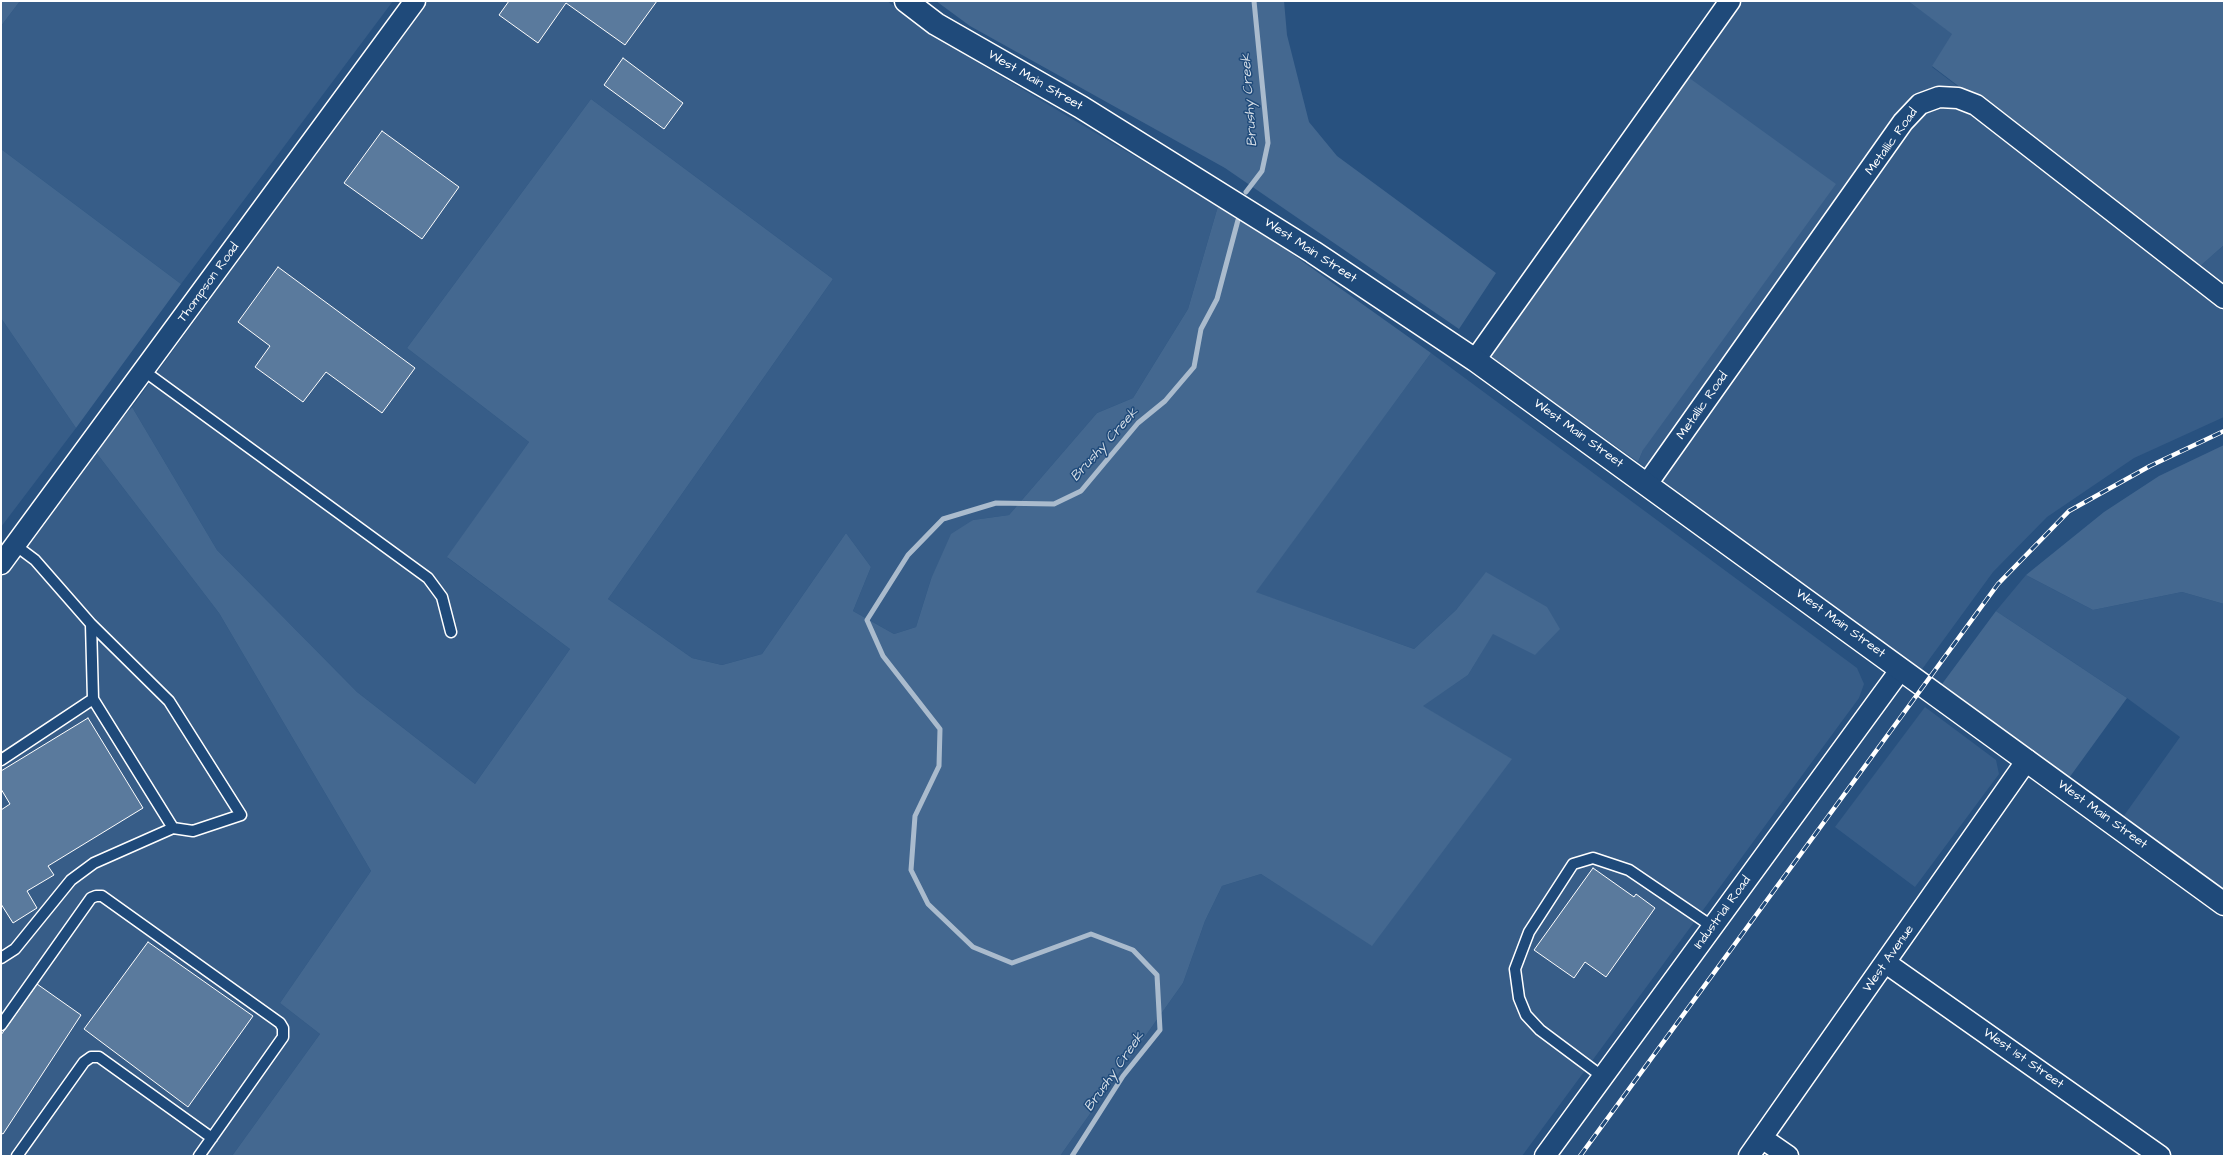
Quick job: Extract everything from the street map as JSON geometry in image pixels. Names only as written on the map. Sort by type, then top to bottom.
[{"type":"main road","name":"West Main Street","points":[[906,1],[936,24],[1081,107],[1307,248],[1475,360],[2224,904]]},
{"type":"street","name":"Thompson Road","points":[[1,564],[415,1]]},
{"type":"street","points":[[1475,360],[1730,1]]},
{"type":"street","name":"Metallic Road","points":[[1647,484],[1903,122],[1920,104],[1939,97],[1958,98],[1976,105],[2224,298]]},
{"type":"street","name":"Industrial Road","points":[[1545,1156],[1901,669]]},
{"type":"street","name":"West Avenue","points":[[1749,1156],[1886,963],[2027,760]]},
{"type":"street","name":"West 1st Street","points":[[1886,963],[2160,1156]]},
{"type":"street","points":[[1762,1138],[1788,1156]]},
{"type":"lane","points":[[144,371],[428,578],[442,597],[451,632]]},
{"type":"lane","points":[[1,958],[15,949],[71,880],[94,863],[173,828],[193,831],[241,815],[169,701],[91,624],[35,560],[15,545]]},
{"type":"lane","points":[[91,624],[93,699],[173,828]]},
{"type":"lane","points":[[1,760],[93,699]]},
{"type":"lane","points":[[1603,1077],[1540,1030],[1526,1015],[1520,998],[1515,969],[1529,932],[1572,864],[1593,858],[1629,870],[1713,927]]},
{"type":"lane","points":[[1,1025],[91,898],[102,896],[280,1023],[283,1037],[199,1156]]},
{"type":"lane","points":[[17,1156],[84,1062],[91,1057],[99,1057],[212,1138]]},
{"type":"shaded area","points":[[1,1],[20,1],[1,26]]},
{"type":"shaded area","points":[[20,1],[393,1],[181,284],[1,149],[1,26]]},
{"type":"shaded area","points":[[427,1],[887,1],[950,46],[1218,206],[1188,309],[1133,398],[1097,413],[1009,515],[973,520],[931,579],[916,627],[894,634],[853,611],[871,567],[846,533],[762,654],[722,665],[692,658],[608,599],[833,279],[591,99],[407,348],[529,442],[448,558],[570,649],[475,784],[357,692],[217,550],[132,407]]},
{"type":"shaded area","points":[[936,1],[1284,1],[1287,35],[1309,122],[1337,156],[1496,273],[1459,329],[1225,168],[970,26]]},
{"type":"shaded area","points":[[1732,1],[1908,1],[1953,34],[1932,67],[2198,268],[2224,245],[2224,417],[2134,458],[2047,517],[1993,572],[1920,672],[1638,462],[1643,450],[1681,72]]},
{"type":"shaded area","points":[[1908,1],[2224,1],[2224,245],[2198,268],[1932,66],[1952,34]]},
{"type":"shaded area","points":[[1681,72],[1836,184],[1643,450],[1638,462],[1493,359],[1488,340]]},
{"type":"shaded area","points":[[591,99],[833,279],[608,599],[692,658],[722,665],[762,654],[846,533],[871,567],[853,611],[894,634],[916,627],[931,579],[951,534],[973,520],[1009,515],[1097,413],[1133,398],[1188,309],[1218,206],[1271,239],[1431,353],[1256,592],[1414,649],[1456,610],[1486,572],[1547,607],[1560,629],[1535,655],[1493,634],[1468,675],[1423,706],[1512,759],[1372,946],[1261,874],[1222,886],[1205,921],[1183,983],[1060,1156],[232,1156],[320,1034],[280,1003],[371,871],[219,613],[95,451],[132,407],[217,550],[357,692],[475,784],[570,649],[447,557],[529,442],[407,348]]},
{"type":"shaded area","points":[[1,149],[181,284],[76,428],[1,318]]},
{"type":"shaded area","points":[[1,318],[76,428],[1,527]]},
{"type":"shaded area","points":[[1431,353],[1857,668],[1864,684],[1859,698],[1522,1156],[1060,1156],[1183,983],[1205,921],[1222,886],[1261,874],[1372,945],[1511,759],[1422,706],[1468,675],[1493,633],[1486,573],[1456,610],[1414,649],[1255,592]]},
{"type":"shaded area","points":[[2224,445],[2224,604],[2182,592],[2093,610],[2026,575],[2104,512],[2159,476]]},
{"type":"shaded area","points":[[95,451],[219,613],[371,871],[280,1003],[320,1034],[232,1156],[1,1156],[1,564]]},
{"type":"shaded area","points":[[2026,575],[2093,610],[2182,592],[2224,604],[2224,891],[2123,817],[2180,737],[2127,698],[1996,611]]},
{"type":"shaded area","points":[[1996,611],[2127,698],[2069,778],[1942,684]]},
{"type":"shaded area","points":[[1925,707],[1996,760],[1999,774],[1915,887],[1835,827]]},
{"type":"building","points":[[509,1],[657,1],[625,45],[566,3],[538,43],[499,15]]},
{"type":"building","points":[[623,58],[683,103],[664,129],[604,85]]},
{"type":"building","points":[[382,131],[459,187],[422,239],[344,183]]},
{"type":"building","points":[[278,267],[415,368],[382,413],[326,372],[303,402],[255,367],[270,346],[238,322]]},
{"type":"building","points":[[88,718],[143,808],[48,866],[54,875],[27,891],[37,908],[13,923],[1,904],[1,810],[10,804],[1,789],[1,771]]},
{"type":"building","points":[[1593,868],[1634,897],[1636,894],[1655,908],[1606,977],[1585,962],[1574,978],[1534,950]]},
{"type":"building","points":[[148,942],[253,1016],[188,1107],[84,1029]]},
{"type":"building","points":[[37,984],[81,1015],[3,1134],[1,1133],[1,1035]]},
{"type":"waterway","name":"Brushy Creek","points":[[1246,192],[1262,171],[1268,143],[1254,1]]},
{"type":"waterway","name":"Brushy Creek","points":[[1072,1156],[1123,1076],[1160,1030],[1157,975],[1133,950],[1091,934],[1012,963],[973,947],[928,904],[911,870],[915,816],[939,766],[940,729],[883,656],[867,620],[908,555],[943,519],[996,503],[1054,504],[1081,491],[1138,423],[1165,401],[1194,367],[1201,329],[1217,299],[1238,220]]},
{"type":"railway","points":[[1580,1156],[1998,584],[2069,511],[2150,466],[2224,431]]}]
